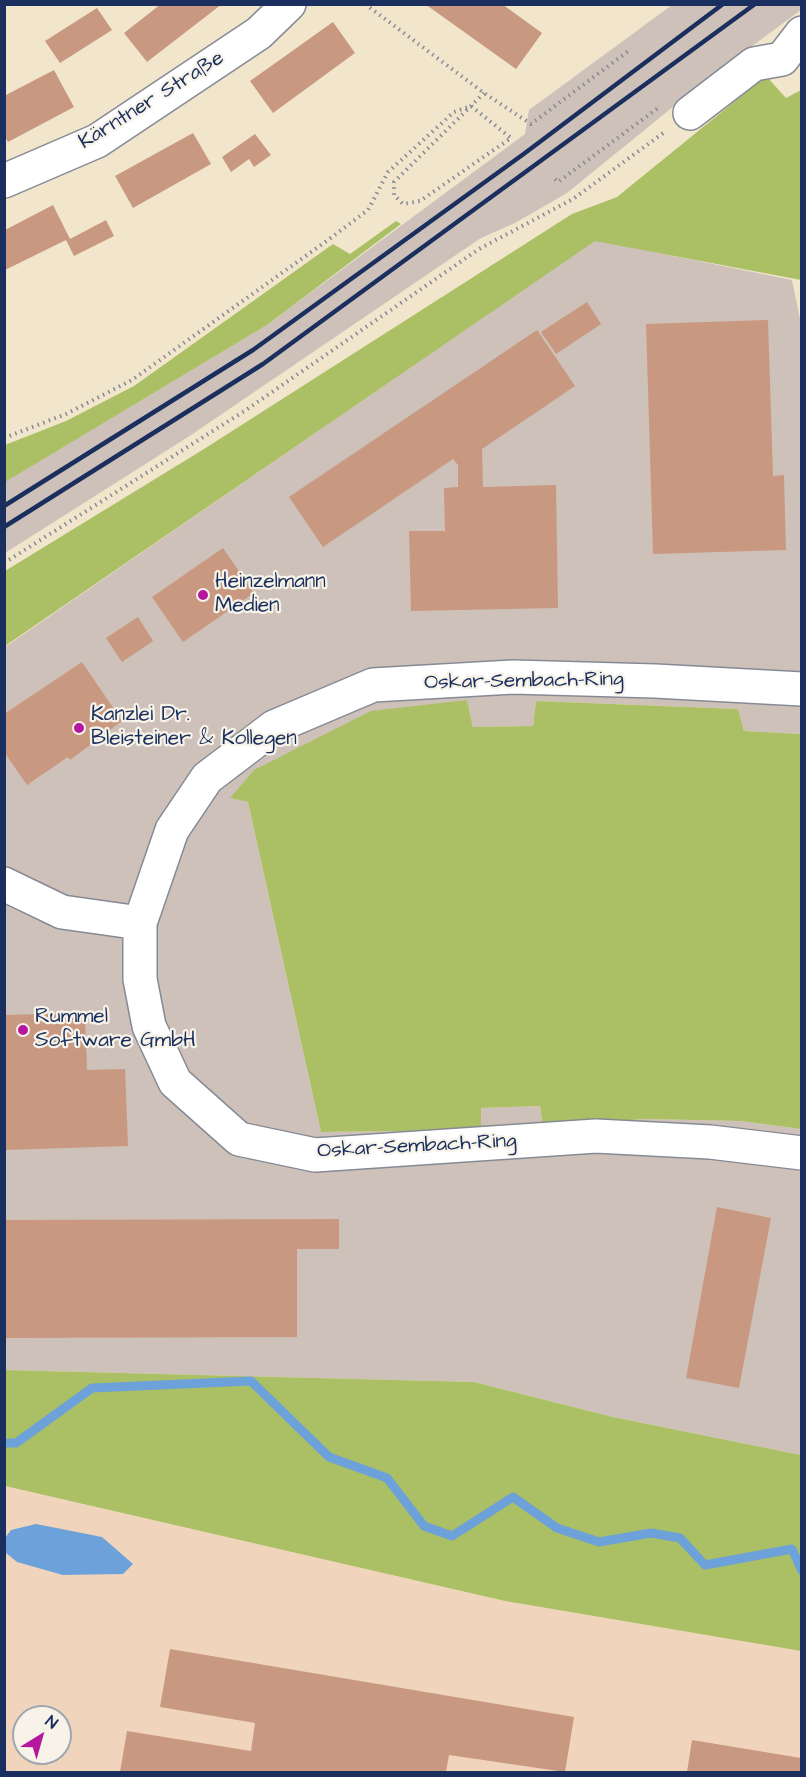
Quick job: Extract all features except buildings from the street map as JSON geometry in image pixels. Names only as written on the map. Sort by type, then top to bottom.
[{"type":"street","name":"Kärntner Straße","points":[[4,181],[97,141],[259,33],[289,4]]},
{"type":"street","points":[[690,113],[754,64],[782,59],[801,33]]},
{"type":"street","name":"Oskar-Sembach-Ring","points":[[801,689],[655,681],[513,677],[373,685],[274,727],[207,778],[172,830],[140,923],[140,979],[149,1026],[175,1082],[239,1139],[315,1155],[596,1136],[710,1142],[801,1154]]},
{"type":"street","points":[[4,884],[62,912],[140,923]]},
{"type":"path","points":[[365,4],[484,93],[531,124],[631,49]]},
{"type":"path","points":[[471,106],[511,138],[420,201],[402,204],[394,195],[394,182],[484,93]]},
{"type":"path","points":[[4,438],[66,414],[132,380],[368,210],[388,172],[454,112],[471,106]]},
{"type":"path","points":[[4,563],[246,410],[479,249],[573,199],[690,113]]},
{"type":"shaded area","points":[[672,5],[801,5],[801,10],[706,80],[567,193],[515,223],[481,238],[188,437],[5,553],[4,482],[267,325],[525,134],[529,110]]},
{"type":"shaded area","points":[[595,240],[792,280],[802,329],[801,734],[744,731],[738,709],[536,701],[533,726],[473,727],[467,700],[231,798],[248,802],[321,1132],[481,1130],[481,1108],[540,1106],[543,1127],[645,1119],[741,1121],[801,1129],[801,1455],[613,1417],[474,1382],[5,1370],[5,647]]},
{"type":"shaded area","points":[[5,1486],[505,1601],[801,1651],[801,1772],[5,1772]]},
{"type":"green space","points":[[766,76],[786,98],[801,90],[801,280],[595,241],[5,646],[5,571],[204,449],[572,214],[617,197]]},
{"type":"green space","points":[[396,221],[401,224],[267,325],[5,482],[5,445],[66,421],[134,386],[333,244],[350,254]]},
{"type":"green space","points":[[467,700],[473,727],[533,726],[536,701],[738,709],[744,731],[801,734],[801,1129],[741,1121],[645,1119],[543,1127],[540,1106],[481,1108],[481,1130],[321,1132],[248,802],[230,798],[254,770],[371,711]]},
{"type":"green space","points":[[5,1370],[474,1382],[613,1417],[801,1455],[801,1651],[505,1601],[5,1486]]},
{"type":"water","points":[[36,1524],[102,1537],[133,1564],[123,1574],[63,1575],[17,1562],[5,1552],[5,1538],[11,1530]]},
{"type":"waterway","points":[[4,1443],[16,1443],[92,1388],[251,1381],[329,1457],[387,1478],[424,1526],[452,1536],[513,1497],[557,1528],[599,1542],[651,1533],[680,1538],[705,1565],[792,1549],[802,1571]]},
{"type":"railway","points":[[4,506],[253,350],[525,153],[723,4]]},
{"type":"railway","points":[[4,527],[263,364],[755,4]]},
{"type":"place","name":"Heinzelmann Medien","points":[[203,595]]},
{"type":"place","name":"Kanzlei Dr. Bleisteiner & Kollegen","points":[[79,728]]},
{"type":"place","name":"Rummel Software GmbH","points":[[23,1030]]}]
